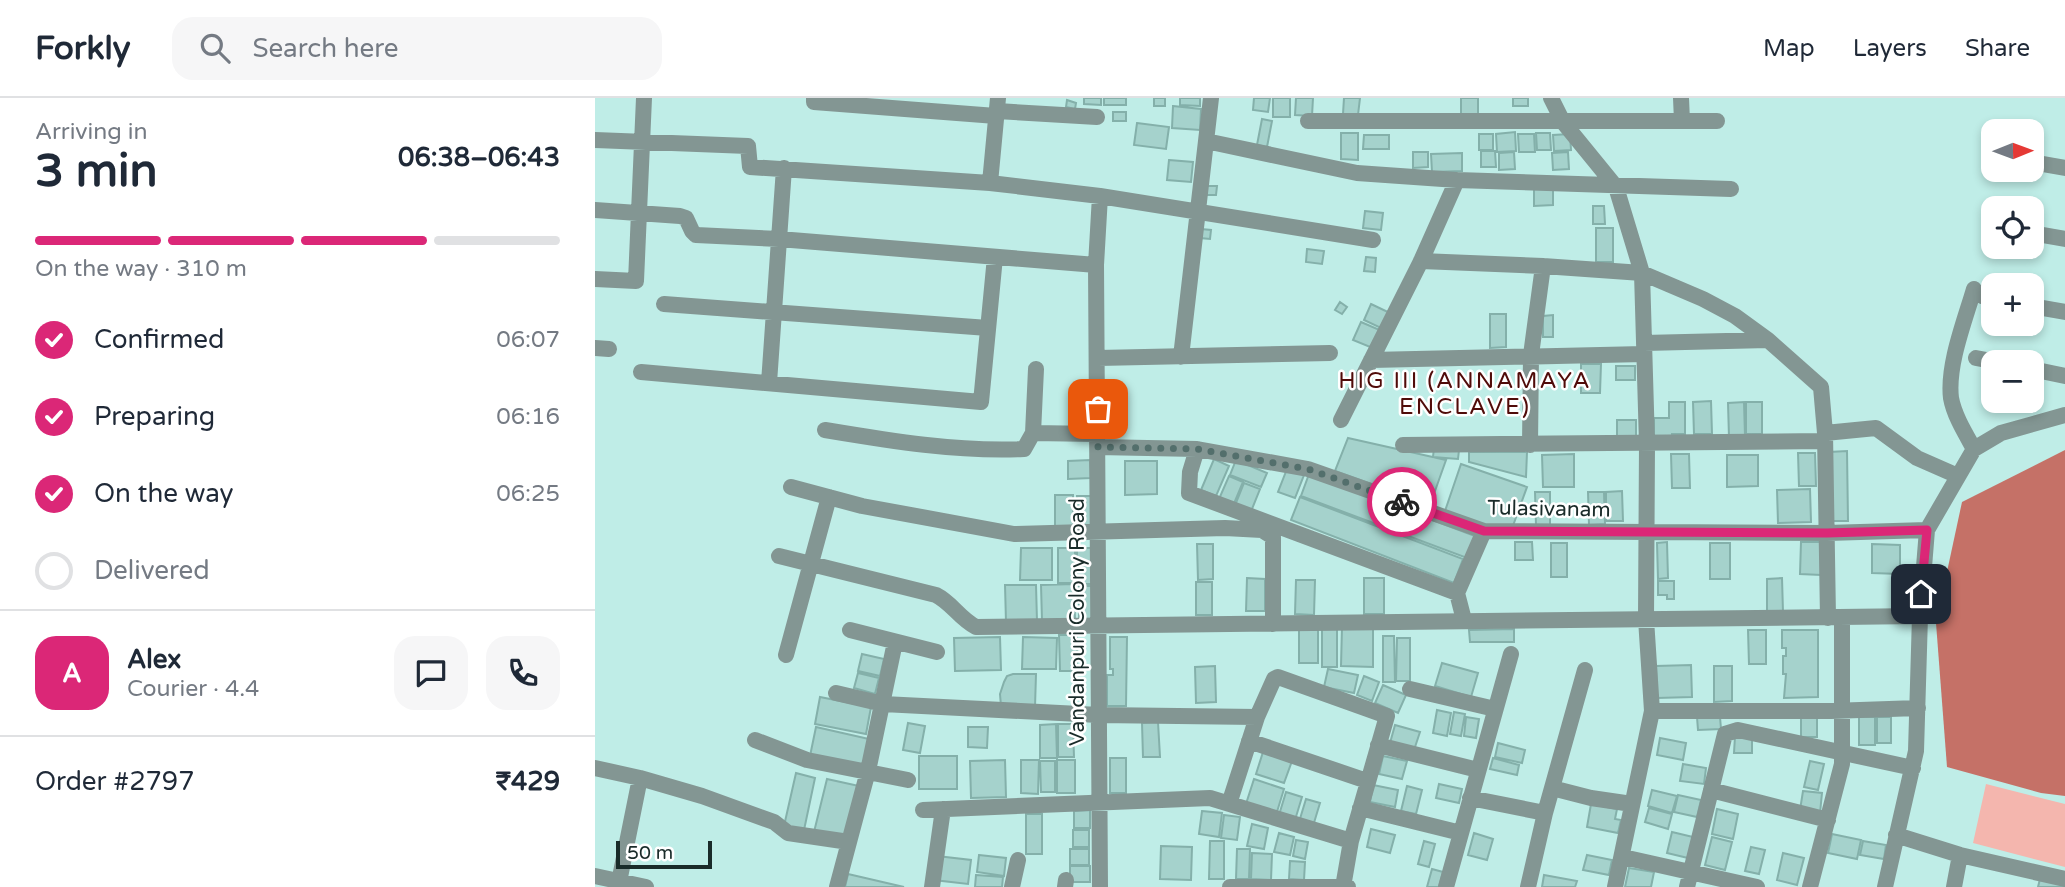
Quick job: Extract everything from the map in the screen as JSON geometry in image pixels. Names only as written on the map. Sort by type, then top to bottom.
[{"type":"street","points":[[595,279],[636,281],[644,98]]},
{"type":"street","points":[[814,98],[814,102],[997,108],[1097,117]]},
{"type":"street","points":[[1181,357],[1211,98]]},
{"type":"street","points":[[1551,98],[1563,122],[1616,187],[1642,273],[1647,444],[1647,619],[1652,711],[1615,887]]},
{"type":"street","points":[[1681,98],[1682,121]]},
{"type":"street","points":[[990,183],[997,108]]},
{"type":"street","points":[[1308,121],[1717,121]]},
{"type":"street","points":[[595,140],[748,146],[750,167],[990,183],[1100,195],[1373,240]]},
{"type":"street","points":[[1206,141],[1357,173],[1616,187],[1731,189]]},
{"type":"street","points":[[2044,164],[2065,168]]},
{"type":"street","points":[[769,383],[784,168]]},
{"type":"street","points":[[1341,420],[1421,261],[1457,180]]},
{"type":"street","name":"Vandanpuri Colony Road","points":[[1100,195],[1096,265],[1100,887]]},
{"type":"street","points":[[595,210],[686,218],[696,235],[779,239],[1096,265]]},
{"type":"street","points":[[2044,235],[2065,239]]},
{"type":"street","points":[[641,372],[981,402],[995,257]]},
{"type":"street","points":[[1421,261],[1642,273],[1735,316],[1768,340],[1821,387],[1827,533],[1842,711],[1842,764],[1810,887]]},
{"type":"street","points":[[1530,444],[1531,355],[1543,266]]},
{"type":"street","points":[[1974,449],[1951,397],[1953,365],[1981,300]]},
{"type":"street","points":[[664,304],[988,328]]},
{"type":"street","points":[[2044,308],[2065,312]]},
{"type":"street","points":[[1371,360],[1531,355],[1768,340]]},
{"type":"street","points":[[1098,358],[1330,354]]},
{"type":"street","points":[[1976,358],[1981,359]]},
{"type":"street","points":[[825,430],[924,446],[1024,449],[1033,433],[1036,369]]},
{"type":"street","points":[[2044,372],[2065,376]]},
{"type":"street","points":[[1885,887],[1913,768],[1927,530],[1974,449],[2001,433],[2065,415]]},
{"type":"street","points":[[1403,445],[1647,444],[1824,437],[1876,428],[1917,458],[1958,476]]},
{"type":"street","name":"Tulasivanam","points":[[1033,433],[1197,449],[1308,469],[1484,531],[1827,533],[1927,530]]},
{"type":"street","points":[[1197,449],[1190,472],[1189,494],[1457,593]]},
{"type":"street","points":[[791,487],[862,506],[1014,534],[1225,528],[1262,530],[1273,537],[1273,624]]},
{"type":"street","points":[[786,655],[829,497]]},
{"type":"street","points":[[1464,620],[1457,593],[1484,531]]},
{"type":"street","points":[[779,556],[936,595],[949,601],[963,620],[976,626],[1920,616]]},
{"type":"street","points":[[850,630],[937,652]]},
{"type":"street","points":[[837,887],[868,771],[895,642]]},
{"type":"street","points":[[1446,887],[1511,654]]},
{"type":"street","points":[[1528,887],[1545,813],[1585,670]]},
{"type":"street","points":[[1229,804],[1257,718],[1274,679],[1278,677],[1386,714],[1351,841],[1345,887],[1230,887]]},
{"type":"street","points":[[1411,689],[1495,709]]},
{"type":"street","points":[[836,693],[883,704],[1099,715],[1257,718]]},
{"type":"street","points":[[1652,711],[1842,711],[1918,708]]},
{"type":"street","points":[[1689,879],[1725,734],[1738,730],[1913,768]]},
{"type":"street","points":[[755,740],[807,760],[908,780]]},
{"type":"street","points":[[1249,741],[1367,781]]},
{"type":"street","points":[[1378,746],[1478,770]]},
{"type":"street","points":[[595,768],[702,796],[774,822],[787,833],[849,842]]},
{"type":"street","points":[[619,884],[640,778]]},
{"type":"street","points":[[1552,789],[1632,804]]},
{"type":"street","points":[[1711,790],[1828,820]]},
{"type":"street","points":[[923,810],[1210,798],[1351,841]]},
{"type":"street","points":[[1470,798],[1545,813]]},
{"type":"street","points":[[1360,808],[1461,833]]},
{"type":"street","points":[[932,887],[943,809]]},
{"type":"street","points":[[1896,835],[2032,880],[2065,878]]},
{"type":"street","points":[[1954,887],[1960,855]]},
{"type":"street","points":[[1623,857],[1689,879],[1757,887]]},
{"type":"street","points":[[1012,887],[1018,860]]},
{"type":"street","points":[[595,876],[619,884],[646,887]]},
{"type":"shaded area","points":[[2065,450],[2065,796],[2041,793],[1947,767],[1936,623],[1962,502]]},
{"type":"shaded area","points":[[1986,784],[2065,804],[2065,867],[1973,843]]},
{"type":"building","points":[[1084,98],[1101,98],[1101,105],[1084,104]]},
{"type":"building","points":[[1104,98],[1126,98],[1126,105],[1104,105]]},
{"type":"building","points":[[1154,98],[1165,98],[1165,106],[1154,106]]},
{"type":"building","points":[[1180,98],[1200,98],[1200,106],[1180,105]]},
{"type":"building","points":[[1254,98],[1270,98],[1268,112],[1253,110]]},
{"type":"building","points":[[1273,98],[1290,98],[1290,117],[1273,117]]},
{"type":"building","points":[[1296,98],[1313,98],[1312,116],[1295,115]]},
{"type":"building","points":[[1344,98],[1360,98],[1358,115],[1343,114]]},
{"type":"building","points":[[1461,98],[1478,98],[1478,115],[1461,116]]},
{"type":"building","points":[[1513,98],[1528,98],[1528,106],[1513,106]]},
{"type":"building","points":[[1067,100],[1076,103],[1075,109],[1066,107]]},
{"type":"building","points":[[1173,106],[1201,109],[1200,130],[1172,128]]},
{"type":"building","points":[[1113,112],[1126,112],[1126,121],[1113,121]]},
{"type":"building","points":[[1262,119],[1272,121],[1267,147],[1257,145]]},
{"type":"building","points":[[1137,123],[1169,127],[1166,149],[1134,145]]},
{"type":"building","points":[[1515,132],[1516,151],[1497,152],[1496,134]]},
{"type":"building","points":[[1341,133],[1358,133],[1358,160],[1341,159]]},
{"type":"building","points":[[1536,133],[1550,133],[1551,150],[1537,150]]},
{"type":"building","points":[[1479,134],[1493,134],[1493,150],[1479,150]]},
{"type":"building","points":[[1518,134],[1534,134],[1535,152],[1519,152]]},
{"type":"building","points":[[1570,134],[1571,150],[1554,151],[1553,135]]},
{"type":"building","points":[[1364,135],[1389,135],[1389,149],[1363,149]]},
{"type":"building","points":[[1481,151],[1495,151],[1496,167],[1481,167]]},
{"type":"building","points":[[1413,152],[1428,152],[1428,167],[1413,168]]},
{"type":"building","points":[[1514,152],[1515,169],[1499,170],[1499,153]]},
{"type":"building","points":[[1568,152],[1569,169],[1553,170],[1552,153]]},
{"type":"building","points":[[1462,153],[1462,171],[1432,172],[1431,154]]},
{"type":"building","points":[[1169,160],[1193,162],[1191,182],[1167,180]]},
{"type":"building","points":[[1206,186],[1217,186],[1216,195],[1206,195]]},
{"type":"building","points":[[1553,188],[1553,205],[1534,206],[1534,189]]},
{"type":"building","points":[[1593,206],[1604,206],[1605,224],[1593,224]]},
{"type":"building","points":[[1365,211],[1383,213],[1381,230],[1363,228]]},
{"type":"building","points":[[1596,228],[1613,228],[1613,262],[1596,262]]},
{"type":"building","points":[[1201,229],[1211,230],[1210,239],[1200,238]]},
{"type":"building","points":[[1307,249],[1324,251],[1322,264],[1306,262]]},
{"type":"building","points":[[1366,257],[1376,258],[1375,272],[1364,271]]},
{"type":"building","points":[[1340,302],[1347,307],[1342,314],[1335,310]]},
{"type":"building","points":[[1371,304],[1390,313],[1383,329],[1364,320]]},
{"type":"building","points":[[1490,314],[1506,314],[1506,347],[1490,348]]},
{"type":"building","points":[[1553,315],[1553,337],[1543,337],[1543,316]]},
{"type":"building","points":[[1361,322],[1382,331],[1375,349],[1353,340]]},
{"type":"building","points":[[1581,364],[1601,364],[1600,393],[1581,393]]},
{"type":"building","points":[[1616,366],[1635,366],[1635,380],[1616,380]]},
{"type":"building","points":[[1711,401],[1712,434],[1694,434],[1693,402]]},
{"type":"building","points":[[1669,402],[1685,402],[1685,434],[1654,437],[1654,418],[1669,418]]},
{"type":"building","points":[[1744,402],[1745,436],[1729,437],[1728,403]]},
{"type":"building","points":[[1746,402],[1762,402],[1762,434],[1746,434]]},
{"type":"building","points":[[1617,420],[1636,420],[1636,436],[1617,436]]},
{"type":"building","points":[[1348,438],[1446,460],[1430,505],[1335,471]]},
{"type":"building","points":[[1434,448],[1459,450],[1458,459],[1433,457]]},
{"type":"building","points":[[1847,451],[1848,521],[1830,521],[1829,452]]},
{"type":"building","points":[[1469,452],[1527,452],[1526,477],[1469,462]]},
{"type":"building","points":[[1798,453],[1815,453],[1816,486],[1799,486]]},
{"type":"building","points":[[1574,454],[1574,487],[1543,487],[1542,455]]},
{"type":"building","points":[[1671,454],[1689,454],[1690,488],[1672,488]]},
{"type":"building","points":[[1727,455],[1758,455],[1758,486],[1727,487]]},
{"type":"building","points":[[1214,459],[1229,466],[1216,496],[1201,490]]},
{"type":"building","points":[[1090,460],[1091,478],[1068,479],[1068,461]]},
{"type":"building","points":[[1236,460],[1267,473],[1261,487],[1230,475]]},
{"type":"building","points":[[1125,461],[1157,461],[1157,494],[1125,495]]},
{"type":"building","points":[[1461,464],[1527,487],[1510,534],[1445,511]]},
{"type":"building","points":[[1287,469],[1304,475],[1295,498],[1278,492]]},
{"type":"building","points":[[1309,474],[1475,536],[1467,558],[1301,496]]},
{"type":"building","points":[[1229,476],[1243,482],[1233,506],[1219,499]]},
{"type":"building","points":[[1244,483],[1260,489],[1250,514],[1234,508]]},
{"type":"building","points":[[1810,489],[1811,522],[1778,523],[1777,490]]},
{"type":"building","points":[[1622,491],[1623,521],[1606,521],[1606,492]]},
{"type":"building","points":[[1535,492],[1550,492],[1550,525],[1536,525]]},
{"type":"building","points":[[1588,492],[1604,492],[1605,524],[1589,525]]},
{"type":"building","points":[[1055,495],[1073,495],[1073,531],[1055,531]]},
{"type":"building","points":[[1077,496],[1095,496],[1095,529],[1078,529]]},
{"type":"building","points":[[1300,497],[1463,559],[1454,583],[1291,520]]},
{"type":"building","points":[[1515,542],[1532,542],[1533,560],[1515,560]]},
{"type":"building","points":[[1667,542],[1668,578],[1658,579],[1657,543]]},
{"type":"building","points":[[1801,542],[1822,542],[1821,575],[1800,574]]},
{"type":"building","points":[[1551,543],[1567,543],[1567,577],[1551,577]]},
{"type":"building","points":[[1710,543],[1730,543],[1730,579],[1710,579]]},
{"type":"building","points":[[1197,544],[1213,544],[1213,579],[1198,580]]},
{"type":"building","points":[[1872,544],[1900,545],[1900,574],[1872,573]]},
{"type":"building","points":[[1021,548],[1052,548],[1052,580],[1020,580]]},
{"type":"building","points":[[1058,548],[1075,548],[1075,583],[1058,583]]},
{"type":"building","points":[[1077,548],[1096,548],[1096,584],[1077,584]]},
{"type":"building","points":[[1247,578],[1265,579],[1265,611],[1246,611]]},
{"type":"building","points":[[1364,578],[1384,578],[1384,614],[1364,614]]},
{"type":"building","points":[[1782,578],[1783,612],[1767,612],[1767,579]]},
{"type":"building","points":[[1296,580],[1315,580],[1314,615],[1295,614]]},
{"type":"building","points":[[1658,581],[1674,581],[1674,599],[1667,599],[1667,595],[1658,595]]},
{"type":"building","points":[[1196,582],[1212,582],[1212,615],[1196,615]]},
{"type":"building","points":[[1074,584],[1075,620],[1042,621],[1041,585]]},
{"type":"building","points":[[1005,585],[1036,585],[1037,621],[1006,622]]},
{"type":"building","points":[[1079,586],[1096,586],[1096,621],[1079,621]]},
{"type":"building","points":[[1322,626],[1337,626],[1337,667],[1322,667]]},
{"type":"building","points":[[1342,627],[1373,627],[1373,667],[1341,666]]},
{"type":"building","points":[[1299,628],[1318,628],[1318,663],[1299,663]]},
{"type":"building","points":[[1514,629],[1514,642],[1470,642],[1469,630]]},
{"type":"building","points":[[1748,630],[1766,630],[1766,664],[1749,664]]},
{"type":"building","points":[[1782,630],[1818,630],[1818,697],[1784,698],[1786,674],[1783,674],[1783,656],[1786,656],[1786,648],[1782,648]]},
{"type":"building","points":[[1059,635],[1077,635],[1077,671],[1060,671]]},
{"type":"building","points":[[1383,636],[1394,636],[1395,682],[1383,682]]},
{"type":"building","points":[[1000,637],[1001,670],[955,671],[954,638]]},
{"type":"building","points":[[1023,637],[1057,638],[1056,669],[1022,669]]},
{"type":"building","points":[[1110,637],[1127,637],[1126,706],[1107,706],[1107,675],[1113,675],[1113,669],[1110,669]]},
{"type":"building","points":[[1397,638],[1410,638],[1410,681],[1396,681]]},
{"type":"building","points":[[862,654],[884,659],[880,676],[858,671]]},
{"type":"building","points":[[1442,663],[1478,673],[1471,697],[1435,686]]},
{"type":"building","points":[[1691,665],[1692,697],[1657,698],[1656,666]]},
{"type":"building","points":[[1215,666],[1216,702],[1196,703],[1195,667]]},
{"type":"building","points":[[1714,666],[1732,666],[1732,701],[1714,702]]},
{"type":"building","points":[[1328,669],[1358,675],[1354,693],[1324,687]]},
{"type":"building","points":[[858,673],[879,678],[875,694],[854,688]]},
{"type":"building","points":[[1036,674],[1035,707],[1001,706],[1000,694],[1004,682],[1007,676]]},
{"type":"building","points":[[1364,676],[1379,682],[1372,701],[1357,695]]},
{"type":"building","points":[[1383,685],[1406,695],[1398,713],[1375,703]]},
{"type":"building","points":[[820,697],[871,707],[866,734],[815,724]]},
{"type":"building","points":[[1437,710],[1451,713],[1447,736],[1433,733]]},
{"type":"building","points":[[1454,712],[1465,714],[1461,736],[1450,734]]},
{"type":"building","points":[[1817,713],[1817,737],[1801,737],[1801,714]]},
{"type":"building","points":[[1466,717],[1479,719],[1476,738],[1464,736]]},
{"type":"building","points":[[1697,717],[1720,717],[1721,729],[1698,730]]},
{"type":"building","points":[[1859,717],[1875,717],[1875,745],[1859,745]]},
{"type":"building","points":[[1877,717],[1891,717],[1891,743],[1877,743]]},
{"type":"building","points":[[1158,722],[1160,757],[1143,757],[1142,723]]},
{"type":"building","points":[[908,723],[925,726],[920,753],[903,750]]},
{"type":"building","points":[[1056,724],[1057,758],[1040,758],[1040,725]]},
{"type":"building","points":[[1058,724],[1073,724],[1074,757],[1058,757]]},
{"type":"building","points":[[1395,725],[1420,732],[1414,750],[1390,743]]},
{"type":"building","points":[[816,727],[869,739],[863,767],[810,756]]},
{"type":"building","points":[[968,727],[988,727],[987,748],[968,747]]},
{"type":"building","points":[[1735,736],[1752,736],[1752,753],[1734,753]]},
{"type":"building","points":[[1660,738],[1686,743],[1683,760],[1657,755]]},
{"type":"building","points":[[1498,743],[1525,750],[1522,763],[1495,757]]},
{"type":"building","points":[[1263,752],[1292,761],[1284,783],[1256,774]]},
{"type":"building","points":[[919,756],[957,756],[957,789],[919,789]]},
{"type":"building","points":[[1383,756],[1407,761],[1402,779],[1379,774]]},
{"type":"building","points":[[1110,758],[1126,758],[1126,793],[1110,793]]},
{"type":"building","points":[[1493,758],[1519,765],[1517,775],[1490,769]]},
{"type":"building","points":[[1005,760],[1006,797],[971,798],[970,761]]},
{"type":"building","points":[[1021,760],[1039,760],[1038,794],[1021,793]]},
{"type":"building","points":[[1057,760],[1075,760],[1075,793],[1057,793]]},
{"type":"building","points":[[1040,761],[1055,761],[1055,792],[1041,792]]},
{"type":"building","points":[[1810,761],[1824,764],[1818,790],[1804,787]]},
{"type":"building","points":[[1683,764],[1706,768],[1704,784],[1680,781]]},
{"type":"building","points":[[796,773],[815,778],[804,830],[784,826]]},
{"type":"building","points":[[827,779],[859,786],[846,840],[814,832]]},
{"type":"building","points":[[1254,779],[1284,789],[1276,815],[1246,804]]},
{"type":"building","points":[[1439,784],[1462,789],[1459,803],[1436,798]]},
{"type":"building","points":[[1373,785],[1398,790],[1395,807],[1370,802]]},
{"type":"building","points":[[1407,786],[1422,790],[1416,814],[1401,811]]},
{"type":"building","points":[[1652,790],[1677,796],[1672,813],[1648,806]]},
{"type":"building","points":[[1803,791],[1822,793],[1820,813],[1800,810]]},
{"type":"building","points":[[1286,792],[1302,797],[1295,820],[1279,815]]},
{"type":"building","points":[[1678,795],[1701,800],[1697,817],[1674,812]]},
{"type":"building","points":[[1306,799],[1320,803],[1313,826],[1299,822]]},
{"type":"building","points":[[1591,804],[1617,809],[1615,819],[1621,820],[1618,833],[1587,827]]},
{"type":"building","points":[[1649,808],[1672,814],[1668,829],[1645,822]]},
{"type":"building","points":[[1717,809],[1738,814],[1733,839],[1712,834]]},
{"type":"building","points":[[1090,810],[1090,828],[1074,828],[1074,811]]},
{"type":"building","points":[[1202,811],[1222,813],[1219,837],[1199,834]]},
{"type":"building","points":[[1026,814],[1042,814],[1042,854],[1026,854]]},
{"type":"building","points":[[1224,815],[1240,817],[1237,840],[1221,838]]},
{"type":"building","points":[[1252,824],[1268,828],[1264,849],[1247,846]]},
{"type":"building","points":[[1371,829],[1395,835],[1390,853],[1367,847]]},
{"type":"building","points":[[1073,830],[1089,830],[1089,847],[1073,847]]},
{"type":"building","points":[[1672,832],[1693,837],[1688,858],[1667,853]]},
{"type":"building","points":[[1279,833],[1294,837],[1290,855],[1274,852]]},
{"type":"building","points":[[1474,833],[1493,839],[1487,860],[1468,855]]},
{"type":"building","points":[[1832,834],[1861,840],[1857,859],[1828,853]]},
{"type":"building","points":[[1712,837],[1732,842],[1725,870],[1705,865]]},
{"type":"building","points":[[1296,840],[1308,842],[1305,859],[1293,856]]},
{"type":"building","points":[[1210,841],[1224,841],[1224,879],[1209,879]]},
{"type":"building","points":[[1424,841],[1435,844],[1429,867],[1418,864]]},
{"type":"building","points":[[1863,841],[1886,845],[1884,859],[1860,855]]},
{"type":"building","points":[[1161,846],[1192,847],[1191,880],[1160,879]]},
{"type":"building","points":[[1751,847],[1765,850],[1759,874],[1745,871]]},
{"type":"building","points":[[1070,849],[1089,849],[1089,865],[1070,865]]},
{"type":"building","points":[[1237,849],[1250,849],[1249,879],[1236,879]]},
{"type":"building","points":[[1252,853],[1272,854],[1271,880],[1251,879]]},
{"type":"building","points":[[1783,853],[1804,858],[1797,885],[1777,880]]},
{"type":"building","points":[[979,855],[1006,858],[1004,876],[977,872]]},
{"type":"building","points":[[1587,855],[1612,860],[1609,875],[1583,870]]},
{"type":"building","points":[[937,856],[971,860],[968,884],[934,880]]},
{"type":"building","points":[[1290,861],[1305,862],[1304,880],[1289,879]]},
{"type":"building","points":[[1070,866],[1090,866],[1090,882],[1070,882]]},
{"type":"building","points":[[1629,868],[1654,872],[1651,887],[1625,887]]},
{"type":"building","points":[[1432,869],[1443,872],[1439,887],[1427,887]]},
{"type":"building","points":[[848,874],[904,887],[845,887]]},
{"type":"building","points":[[976,875],[1003,877],[1002,887],[975,887]]},
{"type":"building","points":[[1544,875],[1577,881],[1575,887],[1542,887]]},
{"type":"building","points":[[2040,879],[2065,884],[2065,887],[2038,887]]},
{"type":"way so far","points":[[1098,409],[1098,447],[1197,449],[1308,469],[1402,502]]},
{"type":"district","name":"HIG III (ANNAMAYA ENCLAVE)","points":[[1465,394]]},
{"type":"route","points":[[1402,502],[1484,531],[1827,533],[1927,530],[1921,594]]}]
